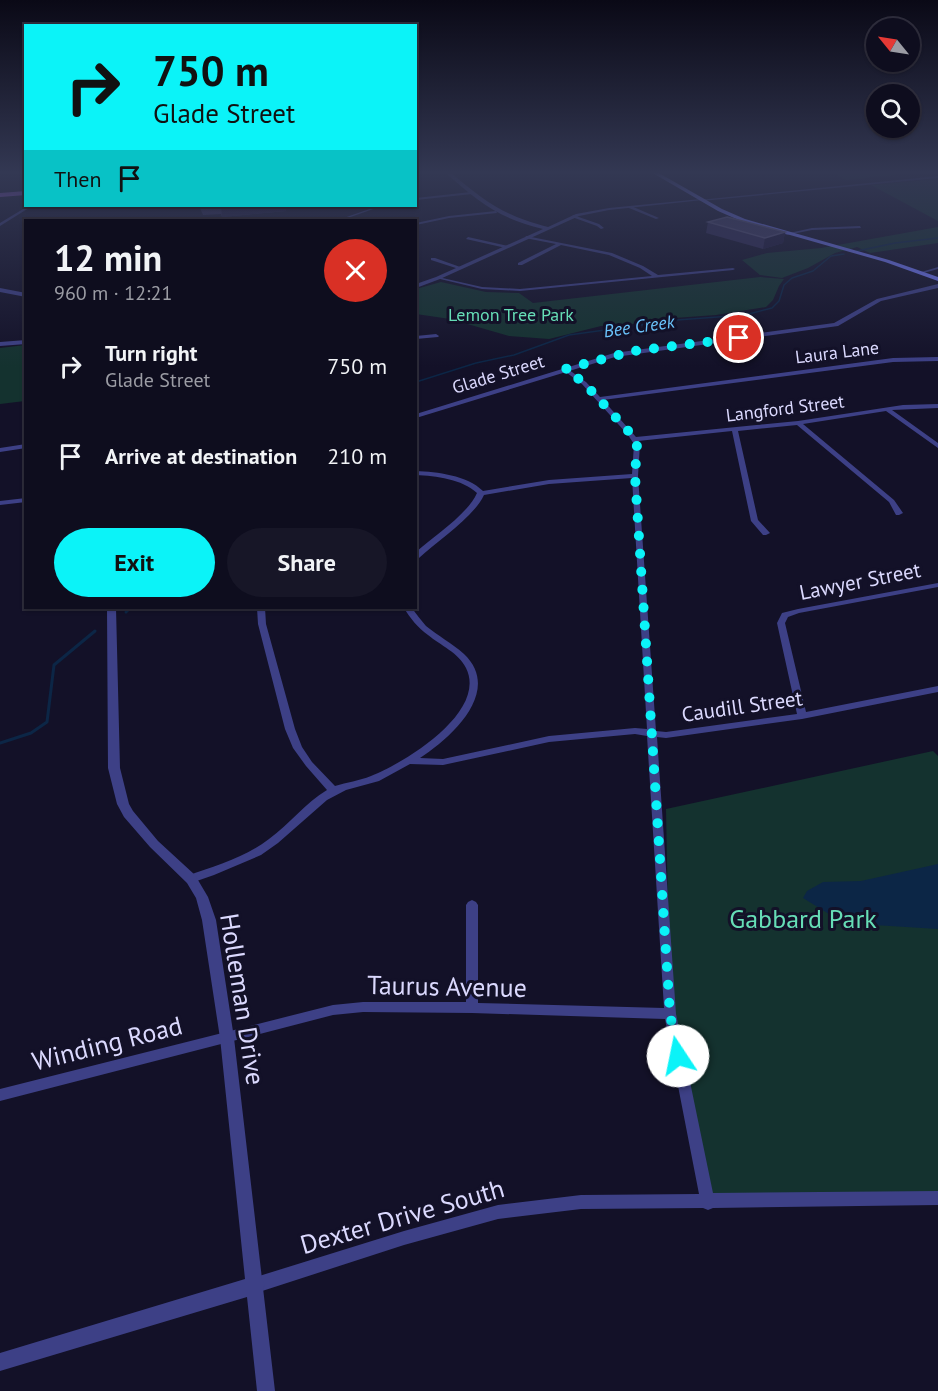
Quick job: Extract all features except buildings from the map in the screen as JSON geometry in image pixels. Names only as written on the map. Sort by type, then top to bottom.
[{"type":"main road","points":[[798,237],[938,279]]},
{"type":"street","points":[[417,286],[461,268],[526,237],[621,257],[656,276]]},
{"type":"street","points":[[468,238],[506,246]]},
{"type":"street","points":[[520,264],[560,244]]},
{"type":"street","points":[[433,259],[461,268]]},
{"type":"street","points":[[920,273],[938,268]]},
{"type":"street","points":[[438,278],[482,288],[520,290],[733,269]]},
{"type":"street","name":"Glade Street","points":[[417,416],[565,369],[634,351],[836,325],[845,322],[879,300],[938,286]]},
{"type":"street","points":[[0,290],[24,295]]},
{"type":"street","points":[[417,338],[436,336]]},
{"type":"street","points":[[0,344],[24,342]]},
{"type":"street","name":"Laura Lane","points":[[598,399],[893,360],[938,359]]},
{"type":"street","points":[[565,369],[575,375],[635,439],[637,444],[635,476],[670,1014],[708,1203]]},
{"type":"street","name":"Langford Street","points":[[635,439],[735,430],[888,410],[938,406]]},
{"type":"street","points":[[888,410],[938,446]]},
{"type":"street","points":[[798,423],[892,501],[899,513]]},
{"type":"street","points":[[735,430],[755,521],[766,533]]},
{"type":"street","points":[[0,450],[24,446]]},
{"type":"street","points":[[417,473],[455,480],[479,489],[481,493]]},
{"type":"street","points":[[481,493],[549,482],[635,476]]},
{"type":"street","points":[[417,555],[473,508],[481,493]]},
{"type":"street","points":[[0,503],[24,500]]},
{"type":"street","name":"Lawyer Street","points":[[802,716],[781,623],[785,615],[938,585]]},
{"type":"street","name":"Holleman Drive","points":[[111,609],[114,768],[123,804],[128,814],[154,844],[191,879],[202,897],[209,920],[227,1038],[266,1391]]},
{"type":"street","points":[[261,609],[265,635],[290,729],[298,748],[309,764],[334,790]]},
{"type":"street","points":[[191,879],[266,847],[297,823],[318,801],[334,790],[374,778],[408,761],[449,729],[465,713],[474,692],[473,673],[467,664],[425,629],[409,609]]},
{"type":"street","name":"Caudill Street","points":[[408,761],[443,762],[549,739],[635,731],[666,735],[802,716],[938,689]]},
{"type":"street","points":[[472,905],[472,1008]]},
{"type":"street","name":"Taurus Avenue","points":[[227,1038],[333,1010],[363,1007],[670,1014]]},
{"type":"street","name":"Winding Road","points":[[0,1095],[227,1038]]},
{"type":"street","name":"Dexter Drive South","points":[[0,1362],[256,1286],[404,1238],[498,1212],[581,1202],[708,1203],[938,1198]]},
{"type":"green space","points":[[883,237],[938,237],[938,243],[870,253],[857,247],[835,253],[808,268],[782,278],[760,275],[742,260],[767,253],[821,248]]},
{"type":"green space","name":"Lemon Tree Park","points":[[760,277],[784,279],[773,300],[766,307],[651,323],[601,326],[549,339],[509,336],[450,319],[417,314],[417,289],[441,282],[486,292],[519,293],[533,303]]},
{"type":"green space","points":[[24,345],[24,401],[0,404],[0,348]]},
{"type":"green space","name":"Gabbard Park","points":[[933,751],[938,756],[938,1198],[708,1203],[670,1014],[666,809]]},
{"type":"water","points":[[938,864],[938,929],[874,925],[829,914],[803,898],[807,891],[823,882],[861,881]]},
{"type":"waterway","name":"Bee Creek","points":[[857,251],[895,243],[938,238]]},
{"type":"waterway","name":"Bee Creek","points":[[417,382],[476,363],[514,355],[569,335],[677,320],[745,315],[772,308],[779,301],[784,285],[792,278],[813,271],[831,256],[844,254]]},
{"type":"waterway","name":"Bee Creek","points":[[126,612],[129,609]]},
{"type":"waterway","name":"Bee Creek","points":[[0,743],[31,733],[47,722],[54,665],[95,631]]},
{"type":"route","points":[[678,1056],[670,1014],[663,921],[635,476],[637,444],[631,434],[584,383],[565,369],[596,359],[634,351],[739,338]]}]
